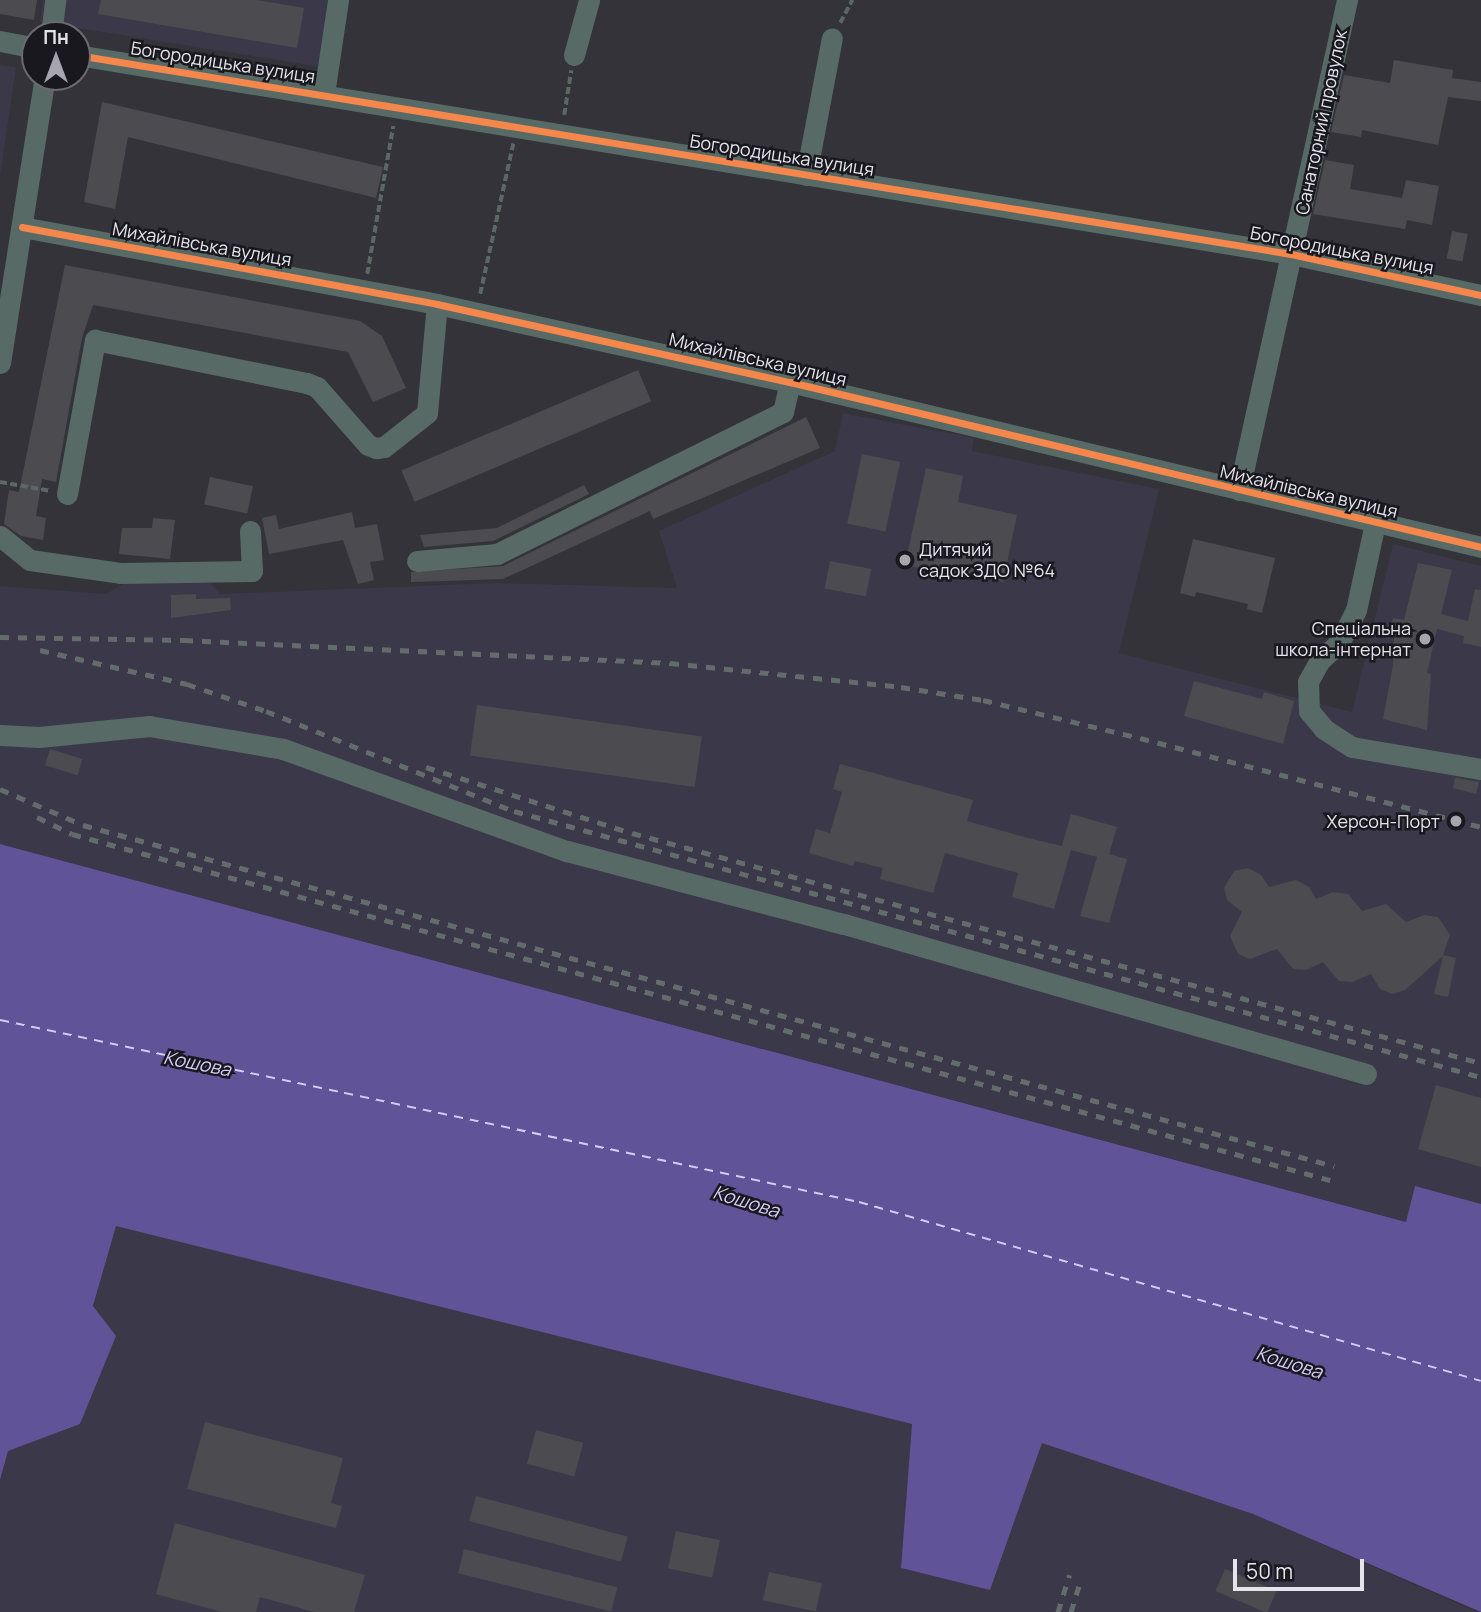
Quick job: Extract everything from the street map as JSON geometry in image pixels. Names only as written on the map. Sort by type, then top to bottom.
[{"type":"street","points":[[53,21],[55,0]]},
{"type":"street","points":[[324,94],[338,0]]},
{"type":"street","points":[[574,55],[589,0]]},
{"type":"street","name":"Санаторний провулок","points":[[1239,491],[1347,0]]},
{"type":"street","points":[[806,175],[832,38]]},
{"type":"street","points":[[0,41],[21,45]]},
{"type":"street","name":"Богородицька вулиця","points":[[91,57],[1292,254],[1481,295]]},
{"type":"street","points":[[0,363],[43,91]]},
{"type":"street","name":"Михайлівська вулиця","points":[[22,228],[437,304],[790,382],[1481,547]]},
{"type":"street","points":[[67,494],[95,340],[307,383],[317,387],[368,445],[376,448],[384,447],[427,413],[437,304]]},
{"type":"street","points":[[417,561],[497,554],[783,412],[790,382]]},
{"type":"street","points":[[1375,523],[1356,610],[1339,643],[1320,660],[1308,682],[1309,711],[1324,729],[1352,747],[1481,769]]},
{"type":"street","points":[[0,536],[30,560],[120,573],[252,571],[250,531]]},
{"type":"street","points":[[0,735],[39,737],[149,726],[283,750],[567,850],[844,924],[1366,1074]]},
{"type":"path","points":[[832,38],[852,0]]},
{"type":"path","points":[[561,134],[574,55]]},
{"type":"path","points":[[365,289],[396,107]]},
{"type":"path","points":[[476,313],[517,127]]},
{"type":"path","points":[[0,482],[67,494]]},
{"type":"shaded area","points":[[43,0],[346,0],[334,69],[91,30],[91,21],[40,21]]},
{"type":"shaded area","points":[[0,65],[16,67],[0,177]]},
{"type":"shaded area","points":[[843,413],[974,438],[972,451],[1159,489],[1119,653],[1352,712],[1393,544],[1481,566],[1481,1204],[1415,1186],[1407,1222],[0,844],[0,586],[106,594],[130,580],[210,583],[220,594],[495,583],[677,588],[659,531],[835,451]]},
{"type":"shaded area","points":[[116,1225],[912,1424],[901,1568],[990,1590],[1042,1443],[1253,1514],[1477,1612],[0,1612],[0,1480],[8,1451],[81,1424],[93,1307]]},
{"type":"water","name":"Кошова","points":[[0,844],[1406,1222],[1415,1186],[1481,1204],[1481,1612],[1253,1514],[1042,1443],[990,1590],[901,1568],[912,1424],[116,1226],[93,1306],[116,1336],[80,1424],[8,1451],[0,1480]]},
{"type":"building","points":[[0,0],[37,0],[34,20],[0,14]]},
{"type":"building","points":[[101,0],[257,0],[304,8],[297,48],[98,14]]},
{"type":"building","points":[[1394,60],[1453,70],[1452,78],[1481,82],[1481,101],[1448,97],[1438,145],[1362,130],[1361,137],[1331,132],[1344,75],[1390,83]]},
{"type":"building","points":[[102,102],[383,167],[376,198],[128,137],[115,209],[84,202]]},
{"type":"building","points":[[1325,160],[1354,165],[1350,189],[1402,198],[1406,180],[1439,186],[1432,225],[1407,220],[1405,229],[1313,214]]},
{"type":"building","points":[[1452,231],[1468,234],[1462,262],[1447,258]]},
{"type":"building","points":[[65,265],[360,321],[382,336],[406,388],[373,402],[348,352],[93,305],[82,338],[56,482],[42,479],[36,516],[46,518],[43,540],[21,536],[4,524],[9,490],[19,492]]},
{"type":"building","points":[[638,370],[651,401],[415,502],[401,470]]},
{"type":"building","points":[[806,417],[820,448],[653,519],[650,511],[503,579],[411,582],[411,572],[503,566]]},
{"type":"building","points":[[862,454],[900,462],[885,532],[847,523]]},
{"type":"building","points":[[926,468],[963,476],[958,502],[1017,515],[1003,582],[905,565]]},
{"type":"building","points":[[210,477],[253,486],[247,514],[204,504]]},
{"type":"building","points":[[584,485],[589,494],[493,541],[424,547],[420,535],[497,528]]},
{"type":"building","points":[[352,512],[355,528],[377,524],[384,560],[370,562],[374,580],[358,584],[343,540],[269,554],[262,518],[276,515],[279,529]]},
{"type":"building","points":[[153,518],[175,520],[170,559],[119,554],[122,528],[152,528]]},
{"type":"building","points":[[1193,539],[1275,558],[1262,613],[1247,609],[1248,604],[1196,592],[1195,597],[1180,593]]},
{"type":"building","points":[[830,561],[871,569],[866,596],[825,588]]},
{"type":"building","points":[[1418,563],[1452,570],[1441,614],[1468,621],[1475,589],[1481,590],[1481,647],[1463,643],[1464,636],[1437,629],[1427,673],[1431,674],[1427,730],[1383,719],[1393,665],[1394,636],[1389,635],[1393,618],[1404,620]]},
{"type":"building","points":[[196,594],[196,599],[230,598],[231,610],[171,618],[171,595]]},
{"type":"building","points":[[1194,681],[1262,699],[1264,692],[1294,701],[1283,744],[1184,716]]},
{"type":"building","points":[[477,705],[702,737],[695,787],[470,756]]},
{"type":"building","points":[[50,749],[83,759],[78,775],[45,765]]},
{"type":"building","points":[[840,764],[973,800],[967,821],[1062,846],[1071,814],[1117,827],[1109,854],[1127,859],[1109,923],[1080,916],[1097,857],[1071,850],[1054,909],[1012,897],[1018,873],[945,853],[933,893],[880,879],[883,868],[855,861],[853,866],[809,853],[816,829],[830,833],[842,792],[833,789]]},
{"type":"building","points":[[1455,778],[1479,782],[1476,794],[1453,788]]},
{"type":"building","points":[[1248,868],[1261,875],[1269,887],[1296,880],[1309,887],[1316,899],[1333,892],[1348,894],[1362,911],[1386,904],[1406,922],[1424,915],[1438,917],[1450,935],[1443,955],[1456,958],[1448,997],[1434,994],[1443,956],[1405,990],[1392,994],[1380,989],[1371,974],[1352,982],[1339,981],[1323,962],[1306,970],[1293,969],[1277,949],[1250,959],[1238,954],[1230,936],[1242,912],[1227,900],[1224,888],[1234,871]]},
{"type":"building","points":[[1436,1085],[1481,1098],[1481,1167],[1418,1149]]},
{"type":"building","points":[[205,1422],[343,1458],[331,1503],[342,1506],[336,1528],[187,1489]]},
{"type":"building","points":[[536,1430],[583,1443],[574,1476],[527,1464]]},
{"type":"building","points":[[476,1496],[628,1537],[621,1562],[469,1521]]},
{"type":"building","points":[[175,1523],[365,1575],[354,1612],[314,1612],[260,1597],[256,1612],[222,1612],[156,1594]]},
{"type":"building","points":[[676,1531],[720,1540],[712,1578],[668,1568]]},
{"type":"building","points":[[464,1549],[617,1587],[611,1611],[458,1573]]},
{"type":"building","points":[[1225,1569],[1277,1591],[1268,1612],[1216,1591]]},
{"type":"building","points":[[769,1572],[822,1583],[816,1612],[763,1600]]},
{"type":"ferry route","points":[[0,1020],[859,1202],[1481,1381]]},
{"type":"railway","points":[[0,637],[184,640],[670,663],[901,687],[983,700],[1481,827]]},
{"type":"railway","points":[[40,650],[187,684],[266,711],[514,811],[1481,1077]]},
{"type":"railway","points":[[426,767],[632,833],[1481,1063]]},
{"type":"railway","points":[[0,789],[83,825],[1334,1166]]},
{"type":"railway","points":[[37,817],[72,834],[1330,1180]]},
{"type":"railway","points":[[1058,1612],[1069,1575]]},
{"type":"railway","points":[[1071,1612],[1081,1580]]},
{"type":"cycle path","points":[[91,57],[1291,254],[1481,295]]},
{"type":"cycle path","points":[[22,227],[437,304],[790,382],[1481,547]]},
{"type":"place","name":"Дитячий садок ЗДО №64","points":[[905,560]]},
{"type":"place","name":"Спеціальна школа-інтернат","points":[[1425,639]]},
{"type":"place","name":"Херсон-Порт","points":[[1456,821]]}]
